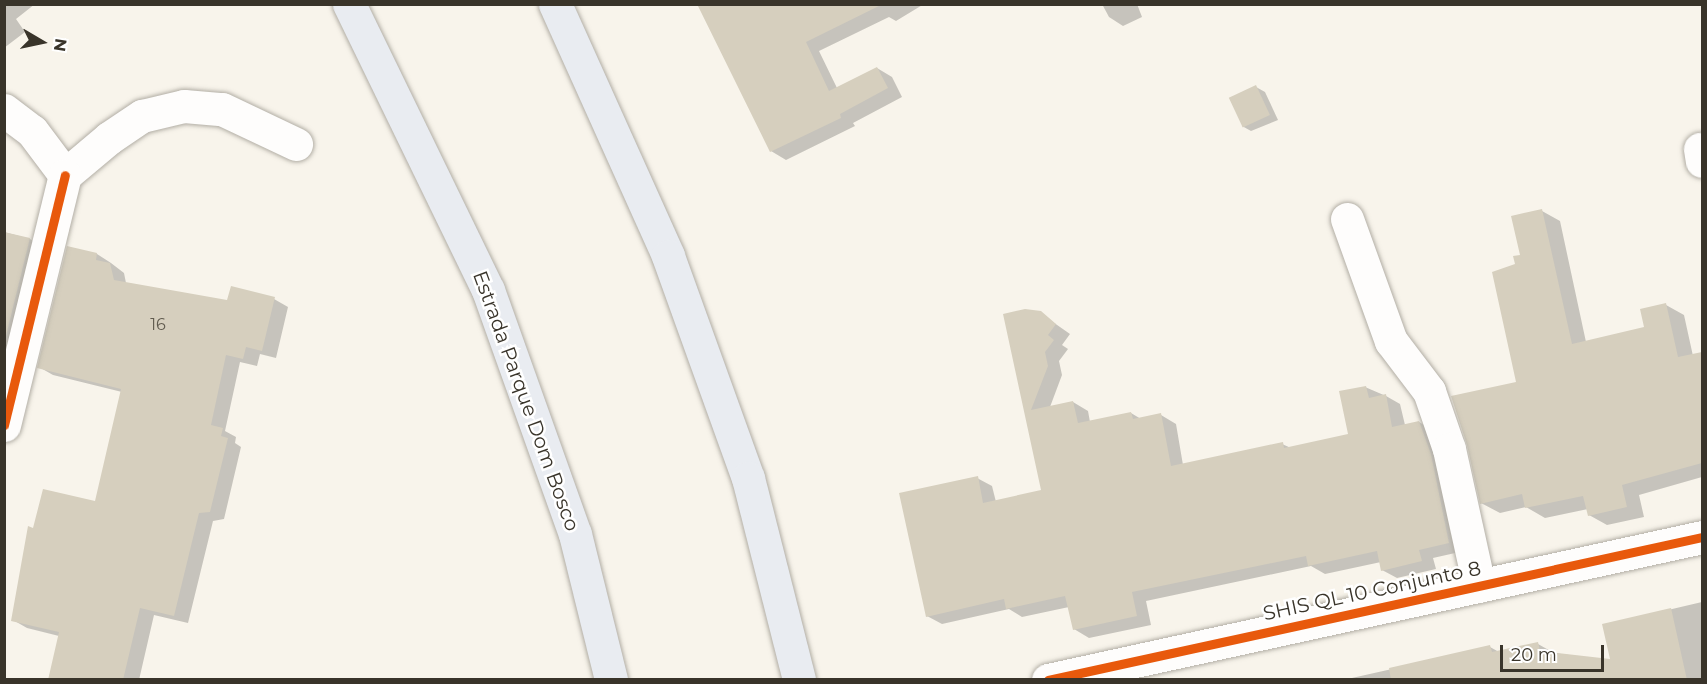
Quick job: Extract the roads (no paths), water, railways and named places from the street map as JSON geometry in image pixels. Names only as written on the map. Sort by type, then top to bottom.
[{"type":"main road","name":"Estrada Parque Dom Bosco","points":[[349,4],[488,290],[575,534],[611,680]]},
{"type":"main road","points":[[555,4],[672,267],[748,478],[799,680]]},
{"type":"street","points":[[4,425],[66,175],[109,138],[142,116],[184,106],[222,109],[296,144]]},
{"type":"street","points":[[4,111],[32,131],[66,175]]},
{"type":"street","points":[[1347,219],[1391,341],[1429,391],[1449,449],[1479,586]]},
{"type":"street","name":"SHIS QL 10 Conjunto 8","points":[[1048,680],[1702,537]]}]
